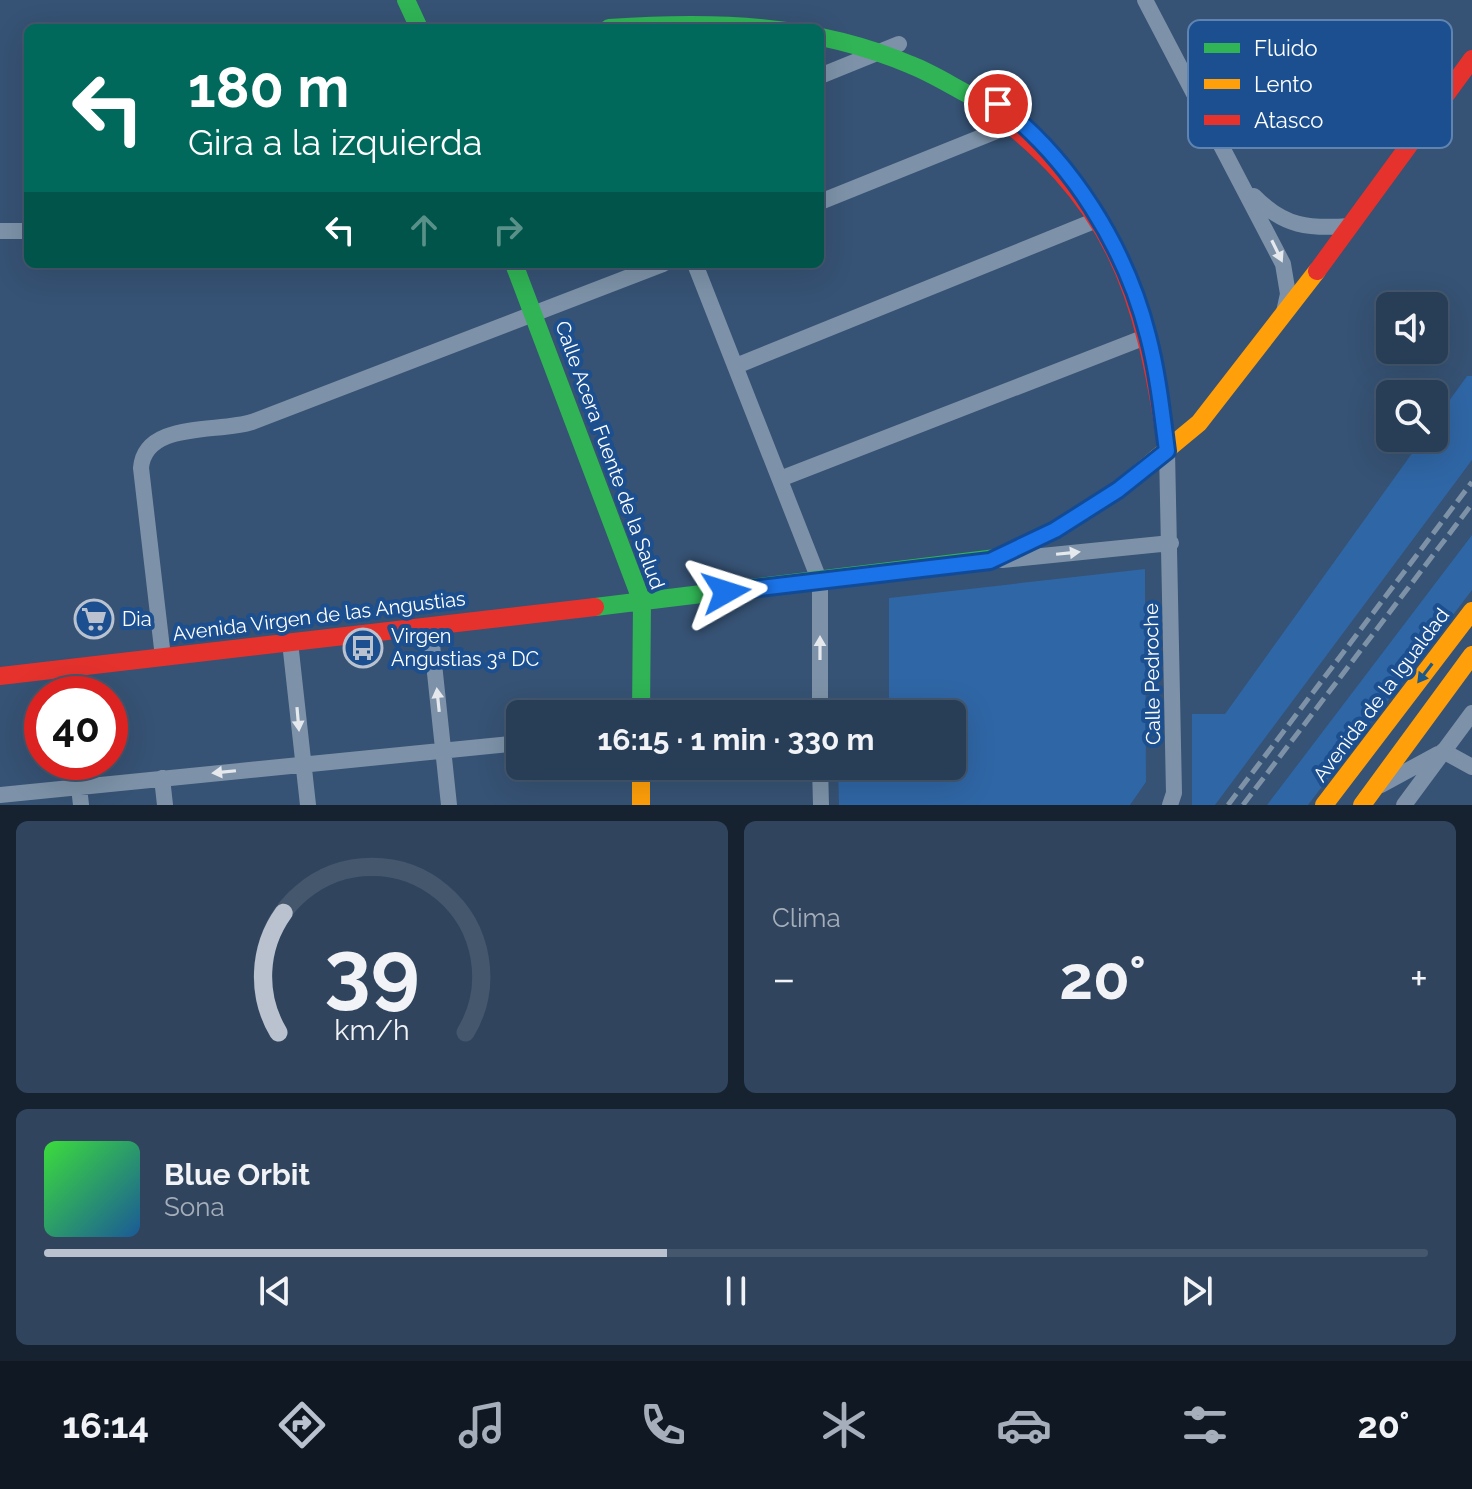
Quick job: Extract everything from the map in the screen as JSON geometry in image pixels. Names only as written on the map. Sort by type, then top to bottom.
[{"type":"street","points":[[406,0],[417,24]]},
{"type":"street","points":[[1145,0],[1188,80]]},
{"type":"street","points":[[622,24],[654,14],[713,9],[787,13],[837,24],[899,44],[975,87],[1021,122],[1064,171],[1099,219],[1126,270],[1148,336],[1167,451]]},
{"type":"street","points":[[824,74],[899,44]]},
{"type":"street","name":"Avenida Virgen de las Angustias","points":[[1452,86],[1472,59]]},
{"type":"street","points":[[824,200],[1021,122]]},
{"type":"street","points":[[1224,148],[1283,264],[1288,294],[1282,319]]},
{"type":"street","name":"Avenida Virgen de las Angustias","points":[[0,676],[990,561],[1055,530],[1118,490],[1199,423],[1282,319],[1407,148]]},
{"type":"street","points":[[1245,187],[1289,224],[1303,227],[1350,226]]},
{"type":"street","points":[[736,366],[1099,219]]},
{"type":"street","points":[[0,231],[24,231]]},
{"type":"street","name":"Calle Acera Fuente de la Salud","points":[[516,268],[642,602],[641,700]]},
{"type":"street","points":[[163,657],[141,468],[142,454],[152,442],[167,435],[231,429],[252,422],[652,268]]},
{"type":"street","points":[[697,268],[820,582],[820,700]]},
{"type":"street","points":[[780,479],[1148,336]]},
{"type":"street","name":"Calle Pedroche","points":[[1167,451],[1174,793],[1170,805]]},
{"type":"street","points":[[990,561],[1171,543]]},
{"type":"street","name":"Avenida de la Igualdad","points":[[1324,805],[1472,611]]},
{"type":"street","points":[[430,626],[449,805]]},
{"type":"street","points":[[290,642],[308,805]]},
{"type":"street","points":[[1362,805],[1472,655]]},
{"type":"street","points":[[1404,805],[1472,713]]},
{"type":"street","points":[[0,795],[506,744]]},
{"type":"street","points":[[1374,789],[1443,751]]},
{"type":"street","points":[[1443,751],[1472,767]]},
{"type":"street","points":[[162,778],[165,805]]},
{"type":"street","points":[[641,780],[641,805]]},
{"type":"street","points":[[820,780],[821,805]]},
{"type":"street","points":[[79,787],[81,805]]},
{"type":"shaded area","points":[[1467,376],[1472,376],[1472,460],[1215,805],[1192,805],[1192,714],[1225,714],[1413,452],[1448,452],[1448,402]]},
{"type":"shaded area","points":[[1472,535],[1472,590],[1308,805],[1267,805]]},
{"type":"shaded area","points":[[1145,569],[1146,782],[1130,805],[839,805],[838,780],[966,780],[966,700],[889,700],[889,598]]},
{"type":"railway","points":[[1228,805],[1472,482]]},
{"type":"railway","points":[[1243,805],[1472,504]]},
{"type":"traffic: fast","points":[[406,0],[417,24]]},
{"type":"traffic: fast","points":[[824,38],[874,51],[920,69],[977,99]]},
{"type":"traffic: fast","points":[[516,268],[642,602],[641,700]]},
{"type":"traffic: fast","points":[[595,607],[996,558]]},
{"type":"traffic: slow","points":[[996,558],[1055,530],[1118,490],[1199,423],[1317,271]]},
{"type":"traffic: slow","points":[[1324,805],[1472,611]]},
{"type":"traffic: slow","points":[[1362,805],[1472,655]]},
{"type":"traffic: slow","points":[[641,780],[641,805]]},
{"type":"traffic: jam","points":[[1452,86],[1472,59]]},
{"type":"traffic: jam","points":[[977,99],[1024,136],[1062,174],[1115,251],[1133,294],[1147,341],[1167,451]]},
{"type":"traffic: jam","points":[[1317,271],[1407,148]]},
{"type":"traffic: jam","points":[[0,676],[595,607]]},
{"type":"place","name":"Dia","points":[[94,619]]},
{"type":"place","name":"Virgen Angustias 3ª DC","points":[[363,648]]},
{"type":"route","points":[[726,592],[990,561],[1055,530],[1118,490],[1167,451],[1148,336],[1126,270],[1099,219],[1064,171],[1021,122],[998,104]]}]
